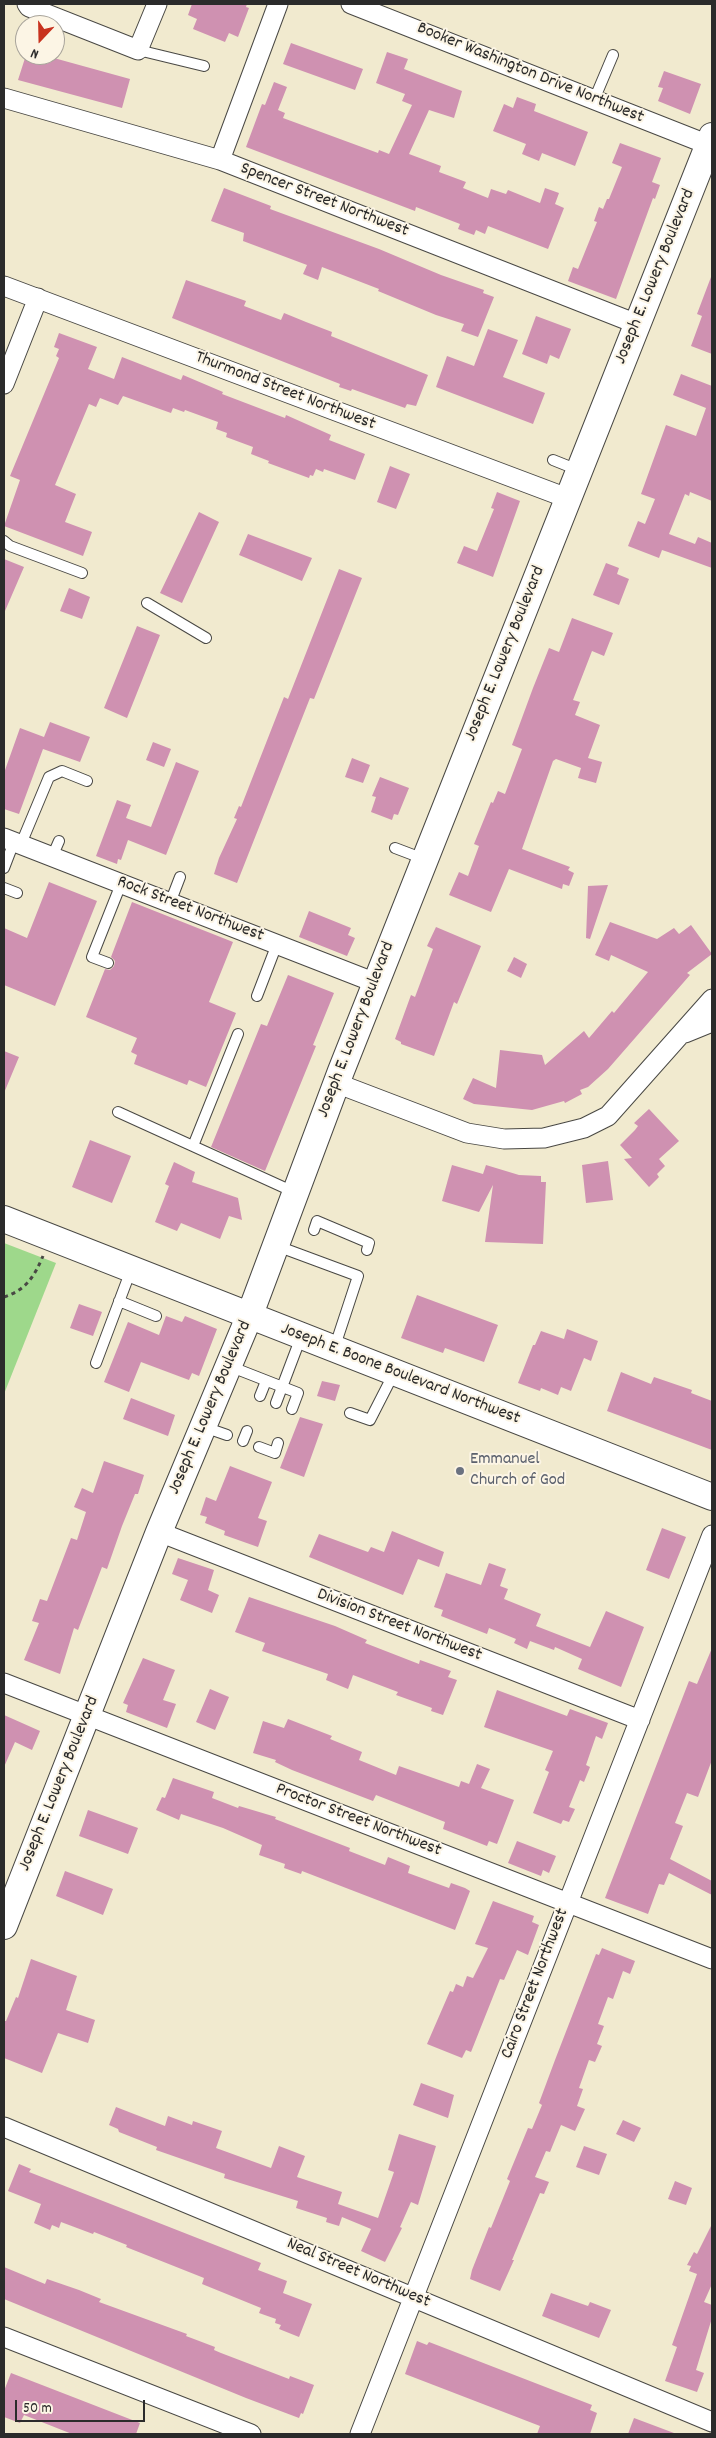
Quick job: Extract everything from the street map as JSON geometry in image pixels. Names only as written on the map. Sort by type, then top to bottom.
[{"type":"main road","name":"Joseph E. Lowery Boulevard","points":[[4,1926],[159,1532],[249,1316],[336,1083],[710,140]]},
{"type":"main road","name":"Joseph E. Boone Boulevard Northwest","points":[[4,1219],[712,1497]]},
{"type":"street","points":[[27,4],[29,7],[138,50],[157,4]]},
{"type":"street","points":[[220,160],[278,4]]},
{"type":"street","name":"Booker Washington Drive Northwest","points":[[351,4],[594,100],[710,140]]},
{"type":"street","name":"Spencer Street Northwest","points":[[4,98],[220,160],[637,324]]},
{"type":"street","name":"Thurmond Street Northwest","points":[[4,286],[567,498]]},
{"type":"street","points":[[4,384],[38,298]]},
{"type":"street","name":"Rock Street Northwest","points":[[13,841],[56,849],[121,884],[376,983]]},
{"type":"street","points":[[336,1083],[467,1132],[504,1139],[544,1138],[584,1128],[608,1116],[712,1000]]},
{"type":"street","points":[[682,1035],[712,1022]]},
{"type":"street","name":"Division Street Northwest","points":[[159,1532],[640,1720]]},
{"type":"street","name":"Cairo Street Northwest","points":[[360,2434],[712,1535]]},
{"type":"street","name":"Proctor Street Northwest","points":[[4,1683],[712,1959]]},
{"type":"street","name":"Neal Street Northwest","points":[[4,2127],[712,2422]]},
{"type":"street","points":[[4,2337],[251,2434]]},
{"type":"lane","points":[[138,50],[204,66]]},
{"type":"lane","points":[[594,100],[613,55]]},
{"type":"lane","points":[[553,460],[578,470]]},
{"type":"lane","points":[[4,541],[10,546],[82,573]]},
{"type":"lane","points":[[147,603],[206,638]]},
{"type":"lane","points":[[4,868],[13,841],[49,777],[62,771],[87,781]]},
{"type":"lane","points":[[395,848],[424,859]]},
{"type":"lane","points":[[170,903],[180,877]]},
{"type":"lane","points":[[108,963],[92,957],[121,884]]},
{"type":"lane","points":[[4,888],[17,893]]},
{"type":"lane","points":[[257,996],[277,944]]},
{"type":"lane","points":[[193,1146],[238,1034]]},
{"type":"lane","points":[[118,1112],[295,1192]]},
{"type":"lane","points":[[314,1230],[317,1220],[332,1232],[352,1240],[369,1243],[367,1250]]},
{"type":"lane","points":[[275,1245],[305,1251],[359,1272],[334,1350]]},
{"type":"lane","points":[[96,1363],[132,1269]]},
{"type":"lane","points":[[119,1302],[156,1316]]},
{"type":"lane","points":[[276,1403],[301,1337]]},
{"type":"lane","points":[[228,1366],[298,1393],[292,1409]]},
{"type":"lane","points":[[350,1413],[370,1420],[394,1373]]},
{"type":"lane","points":[[260,1396],[266,1381]]},
{"type":"lane","points":[[203,1427],[227,1436]]},
{"type":"lane","points":[[242,1441],[246,1430]]},
{"type":"lane","points":[[260,1447],[275,1453],[278,1443]]},
{"type":"path","points":[[4,1297],[20,1290],[30,1282],[43,1255]]},
{"type":"green space","points":[[4,1243],[56,1263],[4,1394]]},
{"type":"building","points":[[192,4],[247,4],[246,7],[249,8],[238,37],[229,33],[225,42],[193,29],[197,19],[188,15]]},
{"type":"building","points":[[291,43],[363,69],[355,90],[283,64]]},
{"type":"building","points":[[387,52],[408,59],[404,69],[462,91],[454,118],[429,110],[409,154],[441,166],[439,172],[466,182],[463,188],[488,198],[491,189],[506,194],[508,190],[540,203],[545,188],[559,193],[555,204],[564,208],[548,249],[488,226],[485,234],[476,230],[474,235],[458,229],[460,224],[416,207],[415,211],[246,147],[262,104],[265,105],[274,82],[287,87],[278,110],[285,113],[283,118],[378,153],[379,150],[389,154],[412,105],[402,101],[405,94],[376,83]]},
{"type":"building","points":[[65,61],[130,79],[122,108],[18,80],[23,65],[65,65]]},
{"type":"building","points":[[664,71],[701,84],[690,114],[658,101],[663,88],[658,87]]},
{"type":"building","points":[[517,97],[536,104],[534,111],[588,132],[575,166],[542,153],[539,161],[522,154],[526,144],[493,131],[504,104],[513,108]]},
{"type":"building","points":[[620,143],[661,158],[652,182],[660,185],[655,199],[653,198],[616,299],[568,281],[573,267],[578,269],[597,222],[594,221],[599,207],[603,209],[607,199],[609,199],[622,167],[612,163]]},
{"type":"building","points":[[224,188],[271,206],[270,209],[484,290],[483,293],[494,297],[478,337],[461,331],[464,324],[436,315],[378,291],[379,289],[322,267],[318,280],[303,274],[307,265],[243,241],[244,233],[211,221]]},
{"type":"building","points":[[711,277],[712,354],[691,346],[702,316],[697,314]]},
{"type":"building","points":[[186,280],[246,301],[244,306],[281,320],[284,313],[332,332],[331,336],[428,375],[416,406],[407,404],[405,408],[352,389],[351,391],[339,387],[340,384],[172,318]]},
{"type":"building","points":[[536,316],[571,329],[559,359],[550,355],[547,364],[522,354]]},
{"type":"building","points":[[488,329],[518,340],[503,377],[545,393],[533,424],[436,387],[447,356],[474,366]]},
{"type":"building","points":[[59,333],[97,347],[88,369],[114,379],[122,357],[181,380],[183,375],[223,392],[222,394],[285,418],[286,415],[331,435],[329,440],[365,454],[355,480],[324,469],[323,472],[316,469],[313,476],[310,475],[309,478],[268,463],[269,461],[251,454],[253,447],[226,437],[227,433],[216,429],[218,422],[185,410],[184,412],[173,408],[171,413],[123,396],[118,405],[100,398],[96,407],[89,404],[55,485],[76,494],[65,522],[92,532],[83,556],[4,526],[20,480],[10,476],[59,358],[56,356],[59,349],[54,347]]},
{"type":"building","points":[[681,374],[712,386],[712,501],[690,492],[689,496],[685,494],[669,534],[695,544],[698,537],[712,543],[712,568],[662,550],[659,558],[628,546],[638,521],[645,524],[655,499],[641,494],[666,425],[696,436],[706,408],[673,395]]},
{"type":"building","points":[[390,466],[410,474],[396,509],[377,502]]},
{"type":"building","points":[[497,492],[520,501],[493,577],[457,563],[464,546],[477,551],[494,509],[491,508]]},
{"type":"building","points":[[199,512],[219,522],[182,603],[160,593]]},
{"type":"building","points":[[248,534],[312,558],[302,581],[239,555]]},
{"type":"building","points":[[4,559],[24,567],[5,611],[4,611]]},
{"type":"building","points":[[606,563],[619,568],[617,574],[629,579],[619,605],[593,595]]},
{"type":"building","points":[[339,569],[362,578],[314,699],[310,698],[237,883],[214,874],[219,858],[237,819],[234,818],[239,806],[241,807],[284,697],[288,699]]},
{"type":"building","points":[[69,588],[90,597],[82,619],[60,611]]},
{"type":"building","points":[[572,618],[613,633],[604,656],[592,651],[573,700],[580,702],[575,715],[600,725],[588,758],[602,762],[596,783],[578,778],[581,768],[556,759],[553,761],[522,849],[570,867],[568,870],[574,873],[569,886],[563,884],[562,889],[509,869],[491,912],[449,895],[459,872],[468,876],[479,846],[474,844],[491,802],[493,803],[498,791],[505,794],[522,749],[512,745],[533,688],[549,648],[559,652]]},
{"type":"building","points":[[137,626],[160,635],[127,718],[104,708]]},
{"type":"building","points":[[50,722],[90,737],[80,762],[43,749],[19,814],[4,809],[4,773],[20,728],[44,737]]},
{"type":"building","points":[[153,742],[171,749],[164,767],[146,760]]},
{"type":"building","points":[[352,758],[370,765],[363,783],[345,777]]},
{"type":"building","points":[[176,762],[199,771],[166,855],[128,840],[121,860],[118,859],[117,864],[96,856],[117,800],[131,805],[126,818],[151,827]]},
{"type":"building","points":[[380,777],[409,788],[398,815],[394,814],[392,820],[371,812],[376,797],[372,796]]},
{"type":"building","points":[[49,882],[97,901],[55,1006],[4,985],[4,928],[27,938]]},
{"type":"building","points":[[608,885],[590,939],[586,938],[588,886]]},
{"type":"building","points":[[132,902],[233,942],[209,1002],[236,1013],[206,1087],[189,1080],[187,1085],[134,1064],[137,1055],[131,1052],[137,1038],[86,1017],[105,969],[110,970],[114,966],[115,961],[111,957]]},
{"type":"building","points":[[309,911],[351,928],[348,935],[355,938],[347,956],[299,937]]},
{"type":"building","points":[[610,922],[657,939],[674,928],[679,934],[691,925],[712,954],[687,973],[690,975],[608,1069],[588,1087],[580,1090],[582,1094],[565,1103],[564,1101],[532,1110],[474,1104],[463,1099],[473,1078],[496,1088],[500,1050],[542,1055],[545,1065],[584,1031],[589,1038],[612,1011],[614,1013],[648,972],[611,955],[609,961],[595,955]]},
{"type":"building","points":[[436,927],[481,946],[457,1004],[454,1002],[434,1056],[401,1044],[401,1042],[395,1039],[411,995],[415,997],[433,949],[427,946]]},
{"type":"building","points":[[514,957],[527,964],[521,978],[507,971]]},
{"type":"building","points":[[288,975],[334,993],[313,1045],[316,1046],[265,1171],[211,1147],[261,1024],[267,1026]]},
{"type":"building","points":[[4,1051],[19,1057],[4,1093]]},
{"type":"building","points":[[649,1109],[679,1141],[659,1159],[665,1166],[657,1174],[659,1177],[649,1187],[624,1159],[632,1158],[620,1145],[638,1126],[634,1123]]},
{"type":"building","points":[[90,1140],[131,1156],[112,1203],[72,1187]]},
{"type":"building","points":[[608,1161],[613,1200],[586,1203],[582,1165]]},
{"type":"building","points":[[174,1162],[195,1172],[192,1182],[238,1198],[242,1220],[229,1216],[220,1239],[181,1223],[177,1231],[155,1222],[169,1186],[165,1184]]},
{"type":"building","points":[[452,1165],[483,1174],[486,1165],[519,1175],[541,1176],[541,1182],[546,1182],[543,1244],[485,1242],[493,1185],[479,1212],[442,1201]]},
{"type":"building","points":[[417,1295],[498,1325],[484,1362],[445,1348],[443,1353],[401,1338]]},
{"type":"building","points":[[79,1304],[102,1312],[93,1336],[70,1328]]},
{"type":"building","points":[[166,1316],[182,1322],[185,1316],[217,1329],[199,1376],[192,1373],[189,1380],[141,1362],[129,1392],[104,1382],[128,1322],[159,1335]]},
{"type":"building","points":[[567,1329],[598,1341],[591,1361],[584,1358],[571,1391],[561,1387],[558,1395],[541,1388],[540,1391],[518,1383],[533,1345],[535,1345],[541,1331],[564,1339]]},
{"type":"building","points":[[621,1372],[651,1384],[654,1377],[692,1390],[691,1393],[712,1401],[712,1450],[607,1411]]},
{"type":"building","points":[[322,1381],[340,1385],[335,1401],[317,1396]]},
{"type":"building","points":[[131,1398],[175,1415],[168,1436],[123,1419]]},
{"type":"building","points":[[300,1417],[323,1424],[304,1477],[280,1468]]},
{"type":"building","points":[[104,1461],[144,1475],[138,1494],[135,1494],[122,1526],[107,1569],[102,1567],[78,1630],[74,1628],[60,1674],[24,1660],[39,1623],[32,1621],[40,1599],[47,1601],[71,1538],[77,1540],[86,1512],[74,1507],[82,1488],[93,1493]]},
{"type":"building","points":[[230,1466],[272,1482],[258,1518],[267,1521],[258,1547],[224,1535],[225,1531],[205,1523],[207,1517],[200,1515],[206,1497],[216,1501]]},
{"type":"building","points":[[662,1528],[686,1537],[669,1579],[646,1570]]},
{"type":"building","points":[[392,1531],[444,1552],[439,1567],[418,1559],[403,1595],[309,1557],[319,1534],[368,1552],[371,1547],[384,1552]]},
{"type":"building","points":[[178,1558],[214,1570],[208,1590],[219,1595],[212,1613],[180,1600],[188,1580],[172,1574]]},
{"type":"building","points":[[489,1563],[506,1569],[500,1586],[508,1589],[504,1599],[541,1614],[536,1626],[590,1647],[606,1611],[644,1627],[621,1687],[578,1669],[582,1659],[555,1647],[554,1650],[530,1641],[527,1649],[514,1643],[516,1639],[489,1628],[487,1634],[441,1616],[443,1610],[434,1607],[446,1573],[481,1585]]},
{"type":"building","points":[[249,1597],[335,1626],[367,1640],[365,1643],[419,1664],[420,1660],[451,1671],[448,1677],[457,1680],[443,1715],[431,1711],[432,1708],[396,1695],[398,1692],[353,1675],[348,1689],[326,1680],[328,1674],[262,1651],[265,1643],[235,1632]]},
{"type":"building","points":[[712,1648],[712,1760],[698,1797],[687,1793],[675,1823],[683,1826],[670,1859],[712,1881],[712,1895],[669,1873],[664,1885],[659,1884],[648,1914],[605,1898],[689,1681],[697,1684]]},
{"type":"building","points":[[143,1658],[175,1670],[163,1700],[176,1704],[167,1728],[126,1712],[128,1705],[123,1703]]},
{"type":"building","points":[[210,1689],[229,1697],[215,1730],[196,1722]]},
{"type":"building","points":[[497,1690],[567,1716],[570,1709],[608,1723],[602,1739],[596,1736],[586,1765],[590,1767],[584,1782],[580,1780],[569,1807],[575,1809],[569,1822],[563,1820],[561,1824],[533,1813],[549,1772],[545,1770],[553,1751],[484,1727]]},
{"type":"building","points":[[4,1715],[40,1731],[32,1750],[15,1742],[4,1767]]},
{"type":"building","points":[[288,1719],[332,1736],[330,1739],[362,1752],[359,1760],[396,1775],[399,1766],[459,1787],[461,1781],[469,1784],[477,1764],[490,1769],[481,1788],[514,1800],[497,1844],[489,1841],[487,1846],[443,1829],[445,1822],[376,1795],[373,1801],[292,1770],[275,1762],[276,1760],[253,1753],[263,1721],[284,1728]]},
{"type":"building","points":[[173,1778],[214,1792],[212,1798],[238,1808],[239,1806],[276,1817],[275,1819],[350,1848],[349,1851],[385,1865],[388,1857],[410,1866],[408,1873],[449,1888],[451,1883],[465,1888],[470,1891],[455,1930],[302,1871],[301,1874],[284,1868],[285,1864],[259,1855],[262,1845],[223,1828],[181,1814],[179,1820],[156,1810],[162,1797],[165,1798]]},
{"type":"building","points":[[88,1810],[138,1828],[128,1854],[79,1836]]},
{"type":"building","points":[[517,1841],[556,1856],[549,1873],[543,1870],[541,1876],[508,1863]]},
{"type":"building","points":[[65,1871],[113,1889],[103,1915],[56,1896]]},
{"type":"building","points":[[493,1901],[534,1916],[532,1922],[539,1925],[528,1955],[517,1950],[504,1980],[500,1979],[471,2052],[466,2050],[462,2058],[427,2044],[450,1991],[453,1992],[456,1984],[463,1987],[467,1976],[473,1978],[488,1948],[475,1944]]},
{"type":"building","points":[[602,1948],[635,1961],[630,1974],[623,1971],[613,1999],[608,1997],[598,2024],[604,2026],[597,2044],[602,2046],[595,2062],[589,2060],[579,2088],[583,2089],[577,2106],[585,2109],[575,2131],[561,2125],[550,2152],[546,2151],[535,2177],[549,2182],[544,2194],[540,2193],[500,2291],[470,2279],[472,2270],[510,2181],[507,2179],[528,2128],[532,2129],[542,2105],[539,2103],[596,1954],[599,1955]]},
{"type":"building","points":[[31,1959],[77,1976],[66,2010],[95,2020],[88,2043],[58,2033],[42,2073],[4,2058],[4,2021],[6,2021],[16,1997],[18,1998]]},
{"type":"building","points":[[421,2083],[454,2095],[448,2118],[413,2105]]},
{"type":"building","points":[[116,2107],[165,2126],[168,2116],[192,2125],[193,2121],[222,2131],[216,2148],[271,2168],[279,2146],[305,2156],[297,2177],[342,2192],[338,2204],[378,2218],[394,2172],[388,2170],[399,2134],[436,2146],[418,2205],[411,2202],[400,2227],[402,2228],[385,2262],[361,2251],[371,2229],[342,2217],[339,2226],[326,2222],[327,2218],[296,2208],[298,2201],[224,2178],[225,2174],[156,2150],[157,2147],[119,2132],[118,2129],[109,2125]]},
{"type":"building","points":[[623,2120],[641,2128],[634,2142],[616,2134]]},
{"type":"building","points":[[584,2146],[607,2154],[599,2175],[576,2167]]},
{"type":"building","points":[[19,2164],[31,2169],[29,2172],[261,2263],[258,2270],[287,2281],[283,2293],[312,2304],[299,2337],[279,2329],[281,2325],[275,2323],[276,2319],[259,2313],[261,2308],[202,2284],[204,2278],[94,2232],[93,2234],[61,2222],[59,2228],[52,2225],[50,2230],[34,2223],[41,2204],[8,2191]]},
{"type":"building","points":[[675,2181],[692,2188],[686,2205],[668,2199]]},
{"type":"building","points":[[712,2224],[712,2284],[704,2302],[712,2305],[712,2318],[696,2370],[704,2373],[697,2392],[665,2381],[677,2347],[672,2345],[697,2274],[689,2271],[691,2266],[687,2265],[694,2252],[697,2254]]},
{"type":"building","points":[[4,2267],[45,2284],[47,2279],[79,2290],[101,2299],[99,2302],[187,2334],[186,2336],[215,2347],[214,2350],[221,2353],[289,2379],[290,2376],[314,2385],[303,2414],[301,2413],[299,2418],[246,2398],[4,2299]]},
{"type":"building","points":[[551,2293],[588,2306],[590,2302],[611,2310],[599,2338],[542,2316]]},
{"type":"building","points":[[417,2341],[427,2345],[429,2342],[592,2405],[590,2410],[597,2413],[590,2434],[537,2434],[540,2426],[405,2374]]},
{"type":"building","points":[[11,2373],[140,2423],[136,2434],[72,2434],[24,2415],[20,2423],[4,2417],[4,2391]]},
{"type":"building","points":[[634,2418],[674,2433],[674,2434],[628,2434]]},
{"type":"place","name":"Emmanuel Church of God","points":[[460,1471]]}]
